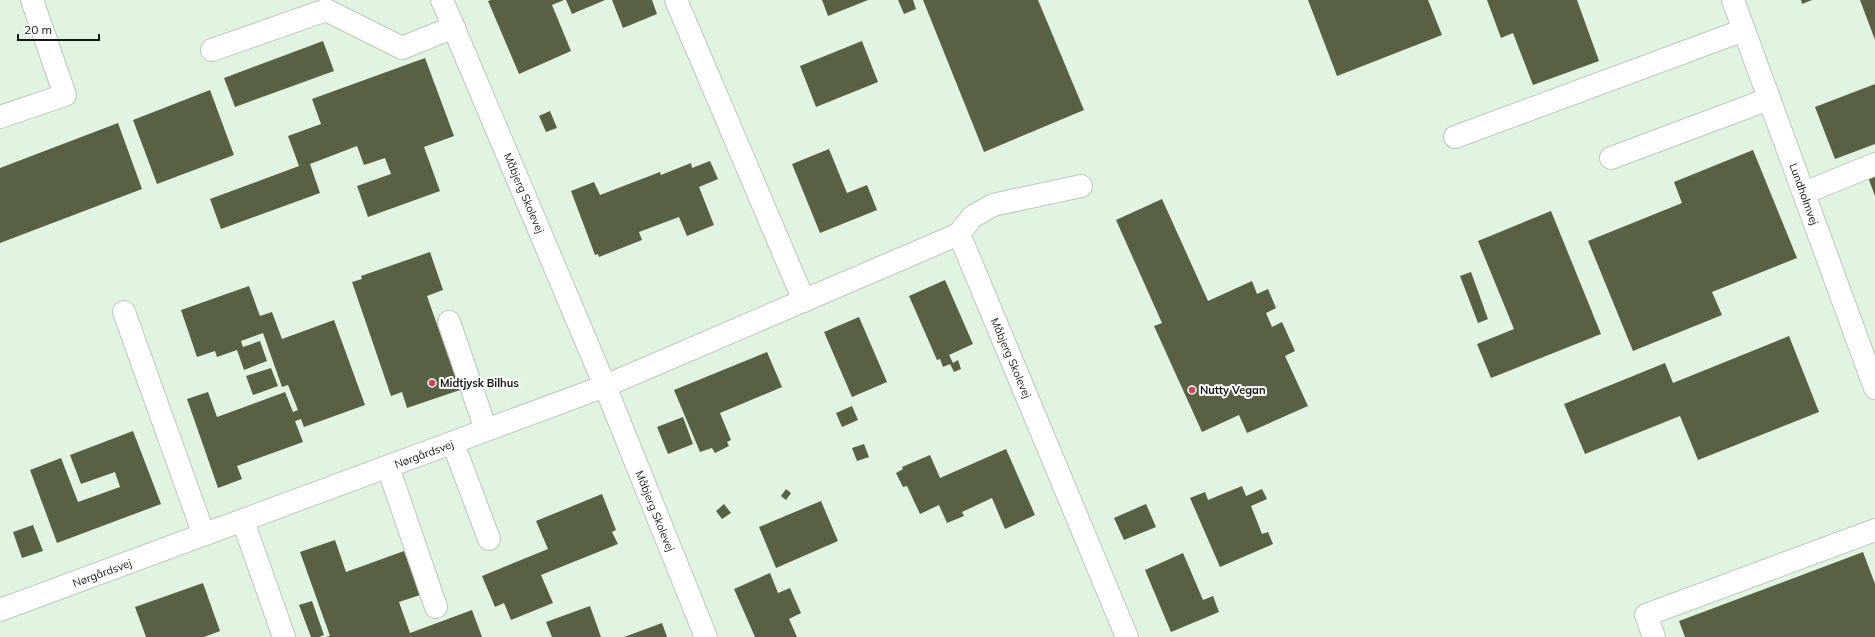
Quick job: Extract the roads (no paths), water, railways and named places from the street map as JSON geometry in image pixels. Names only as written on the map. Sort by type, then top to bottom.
[{"type":"street","points":[[0,117],[65,95],[32,0]]},
{"type":"street","name":"Måbjerg Skolevej","points":[[442,0],[605,386],[706,637]]},
{"type":"street","points":[[676,0],[804,301]]},
{"type":"street","name":"Lundholmvej","points":[[1732,0],[1804,193],[1869,351],[1875,388]]},
{"type":"street","points":[[212,50],[326,10],[402,48],[454,27]]},
{"type":"street","points":[[1455,137],[1744,30]]},
{"type":"street","points":[[1611,158],[1769,99]]},
{"type":"street","points":[[1804,193],[1875,164]]},
{"type":"street","points":[[605,386],[959,234],[972,218],[993,205],[1081,186]]},
{"type":"street","name":"Måbjerg Skolevej","points":[[959,234],[1127,637]]},
{"type":"street","points":[[124,312],[204,536]]},
{"type":"street","points":[[449,322],[486,430]]},
{"type":"street","name":"Nørgårdsvej","points":[[0,610],[204,536],[605,386]]},
{"type":"street","points":[[453,443],[489,539]]},
{"type":"street","points":[[388,467],[436,607]]},
{"type":"street","points":[[243,521],[284,637]]},
{"type":"street","points":[[1654,637],[1646,614],[1875,530]]},
{"type":"place","name":"Midtjysk Bilhus","points":[[432,383]]},
{"type":"place","name":"Nutty Vegan","points":[[1192,390]]}]
